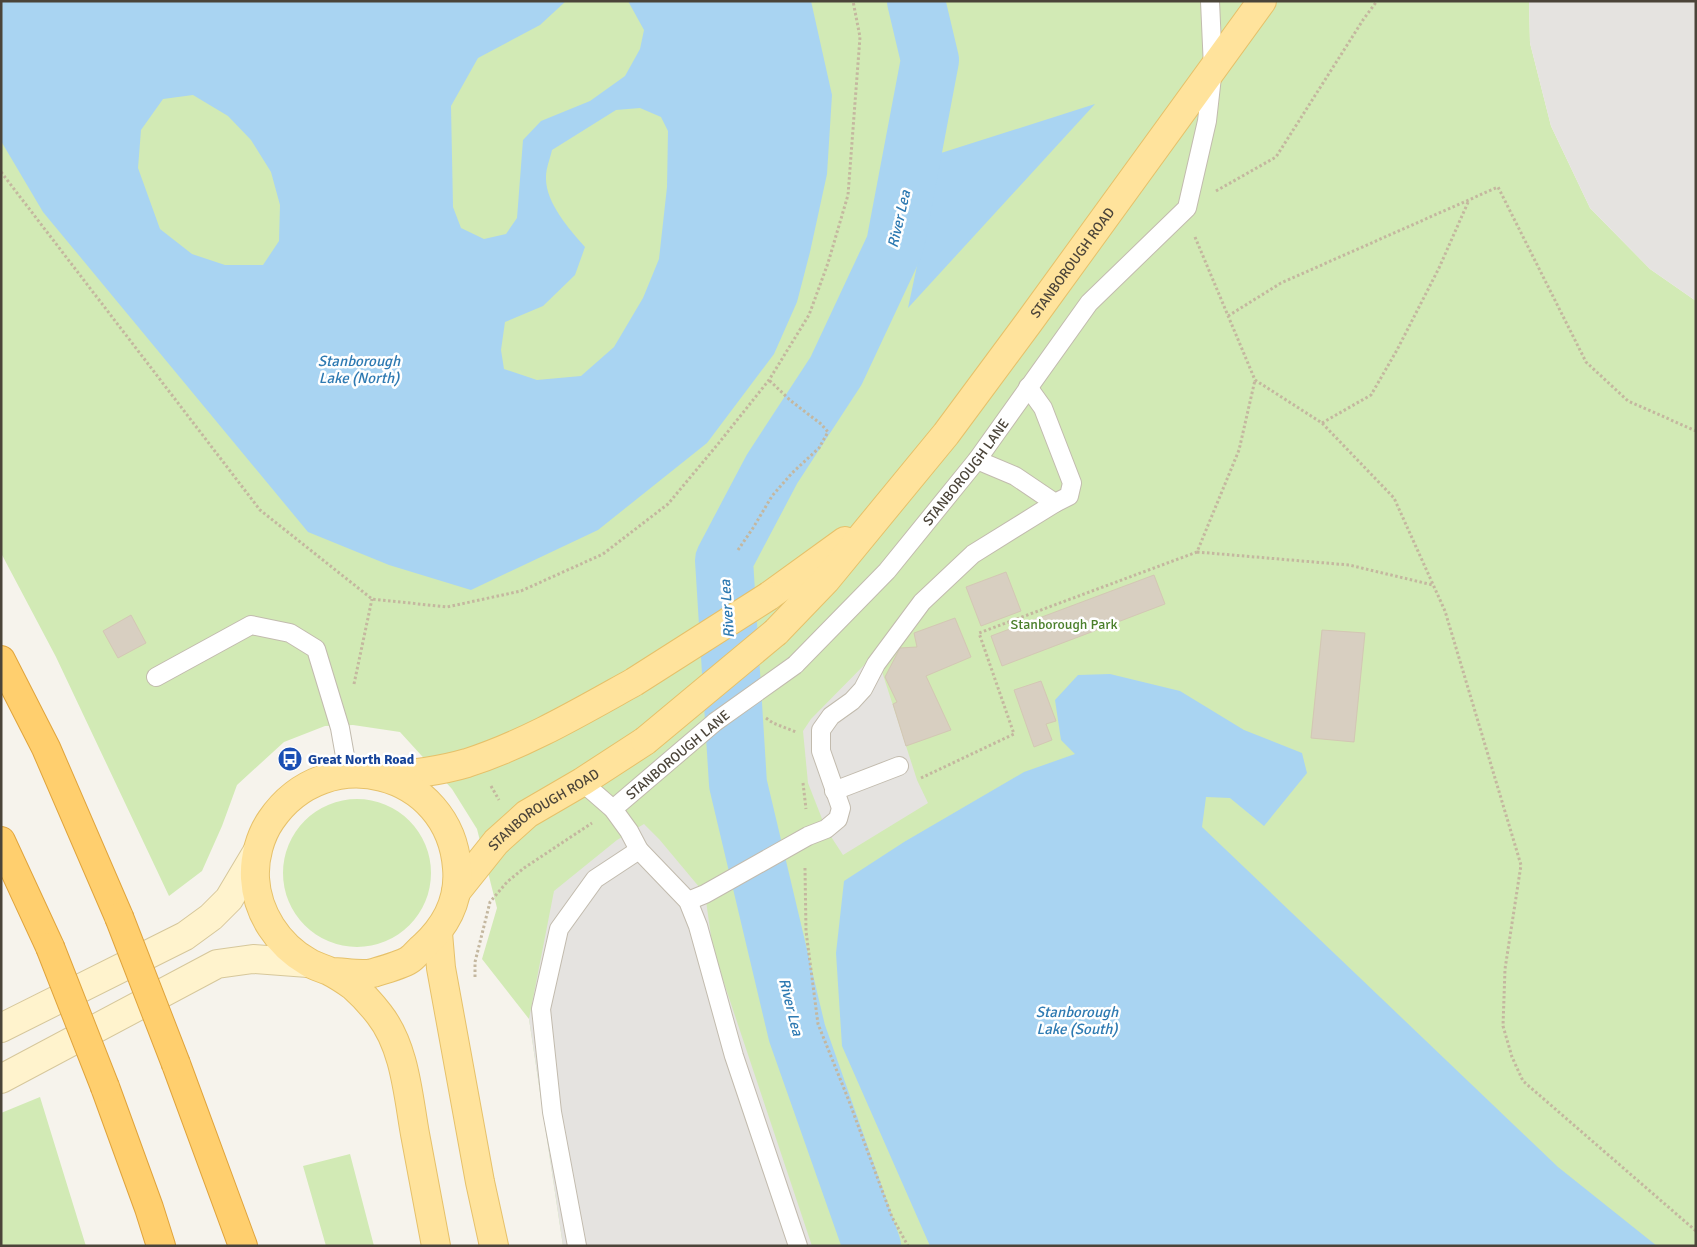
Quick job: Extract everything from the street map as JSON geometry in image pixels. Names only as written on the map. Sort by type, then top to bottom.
[{"type":"highway","points":[[1,660],[46,748],[119,917],[243,1246]]},
{"type":"highway","points":[[1,842],[50,947],[105,1087],[161,1246]]},
{"type":"main road","name":"STANBOROUGH ROAD","points":[[456,892],[496,842],[527,814],[582,782],[645,741],[776,632],[826,580],[946,434],[1262,1]]},
{"type":"main road","points":[[384,777],[414,774],[465,764],[514,746],[634,682],[769,596],[876,519]]},
{"type":"main road","points":[[1,1028],[185,936],[211,917],[229,899],[257,852],[266,828],[280,807],[300,790],[323,778],[348,773],[373,774],[384,777],[417,793],[434,809],[446,827],[454,848],[458,870],[456,892],[449,913],[438,933],[409,960],[371,974],[253,959],[217,964],[1,1079]]},
{"type":"main road","points":[[257,852],[255,878],[259,904],[270,927],[287,948],[354,987],[379,1014],[392,1034],[404,1072],[436,1246]]},
{"type":"main road","points":[[438,933],[441,968],[480,1182],[494,1246]]},
{"type":"lane","points":[[1187,208],[1207,120],[1212,68],[1210,1]]},
{"type":"lane","name":"STANBOROUGH LANE","points":[[613,809],[714,722],[795,665],[887,571],[977,460],[1089,303],[1187,208]]},
{"type":"lane","points":[[798,1246],[734,1056],[698,926],[688,901],[732,879],[808,836],[826,829],[838,819],[841,808],[821,751],[821,730],[831,716],[852,701],[862,689],[876,664],[922,602],[973,554],[1069,496],[1072,483],[1044,408],[1028,387]]},
{"type":"lane","points":[[977,460],[1015,476],[1055,503]]},
{"type":"lane","points":[[156,678],[251,625],[290,633],[316,649],[340,728],[348,773]]},
{"type":"lane","points":[[834,791],[899,766]]},
{"type":"lane","name":"STANBOROUGH LANE","points":[[582,782],[613,809],[629,830],[639,850],[688,901]]},
{"type":"lane","points":[[576,1246],[552,1112],[541,1008],[559,929],[594,879],[639,850]]},
{"type":"path","points":[[1,172],[260,510],[372,599],[447,607],[521,591],[603,554],[668,504],[769,380],[809,315],[828,263],[848,195],[860,37],[853,1]]},
{"type":"path","points":[[1377,1],[1276,157],[1187,208],[1193,233],[1255,380],[1322,424],[1394,498],[1445,610],[1521,864],[1505,969],[1503,1026],[1512,1057],[1523,1081],[1696,1231]]},
{"type":"path","points":[[1228,316],[1281,283],[1498,187],[1586,362],[1628,401],[1696,431]]},
{"type":"path","points":[[1322,424],[1371,395],[1439,268],[1469,200]]},
{"type":"path","points":[[738,550],[772,496],[792,473],[819,448],[828,432],[769,380]]},
{"type":"path","points":[[1197,552],[1239,450],[1255,380]]},
{"type":"path","points":[[917,780],[1014,734],[979,633],[1197,552],[1349,565],[1433,585]]},
{"type":"path","points":[[352,692],[372,599]]},
{"type":"path","points":[[759,712],[773,723],[799,733]]},
{"type":"path","points":[[803,775],[808,836],[805,860],[806,932],[818,1024],[892,1217],[908,1246]]},
{"type":"path","points":[[487,779],[500,802]]},
{"type":"path","points":[[476,980],[475,962],[490,902],[507,882],[524,868],[613,809]]},
{"type":"green space","name":"Stanborough Park","points":[[1,1],[1529,1],[1530,43],[1551,126],[1590,208],[1650,269],[1696,301],[1696,1246],[563,1246],[529,1019],[482,959],[497,908],[477,829],[452,789],[400,732],[353,725],[325,726],[284,742],[237,785],[222,826],[202,871],[169,896],[56,657],[1,553]]},
{"type":"green space","points":[[357,799],[385,805],[409,821],[425,845],[431,873],[425,901],[409,925],[385,941],[357,947],[329,941],[305,925],[289,901],[283,873],[289,845],[305,821],[329,805]]},
{"type":"green space","points":[[40,1097],[86,1246],[1,1246],[1,1113]]},
{"type":"green space","points":[[350,1154],[374,1246],[326,1246],[303,1166]]},
{"type":"shaded area","points":[[1529,1],[1696,1],[1696,301],[1650,269],[1590,208],[1551,126],[1530,43]]},
{"type":"shaded area","points":[[876,653],[917,780],[928,803],[843,855],[826,829],[808,783],[803,731],[811,719]]},
{"type":"shaded area","points":[[644,824],[705,894],[713,950],[812,1246],[563,1246],[529,1019],[554,891],[617,840]]},
{"type":"water","name":"Stanborough Lake (North)","points":[[1,1],[566,1],[540,25],[478,58],[451,106],[453,207],[461,228],[484,239],[506,234],[517,218],[523,140],[541,121],[590,101],[625,76],[640,49],[644,30],[628,1],[811,1],[832,95],[827,174],[810,252],[797,302],[774,354],[707,443],[598,530],[471,590],[389,565],[308,532],[43,212],[1,141]],"holes":[[[193,95],[228,116],[251,140],[271,172],[280,205],[279,241],[263,265],[225,265],[192,254],[160,229],[138,168],[141,130],[163,99]],[[640,108],[661,117],[668,131],[667,187],[659,259],[643,298],[614,347],[581,376],[537,380],[504,369],[501,350],[505,322],[543,306],[575,275],[585,247],[559,215],[549,196],[546,174],[552,150],[616,110]]]},
{"type":"water","points":[[1095,104],[908,308],[941,153]]},
{"type":"water","name":"Stanborough Lake (South)","points":[[1110,674],[1180,691],[1244,730],[1302,753],[1307,773],[1264,826],[1230,798],[1206,797],[1202,827],[1558,1167],[1657,1246],[930,1246],[842,1046],[836,953],[844,881],[904,842],[1024,772],[1075,754],[1061,740],[1055,700],[1078,675]]},
{"type":"building","points":[[1006,572],[1021,611],[981,626],[966,587]]},
{"type":"building","points":[[1154,575],[1165,604],[1002,666],[991,636]]},
{"type":"building","points":[[131,615],[146,643],[118,658],[103,631]]},
{"type":"building","points":[[955,618],[971,657],[926,676],[951,730],[906,746],[893,704],[897,702],[885,677],[900,648],[917,647],[914,633]]},
{"type":"building","points":[[1322,630],[1365,633],[1354,742],[1311,738]]},
{"type":"building","points":[[1041,681],[1056,721],[1046,724],[1052,740],[1034,747],[1014,690]]},
{"type":"waterway","name":"River Lea","points":[[872,1246],[797,1033],[738,784],[724,560],[772,469],[836,371],[895,245],[930,60],[916,1]]},
{"type":"place","name":"Great North Road","points":[[290,759]]}]
